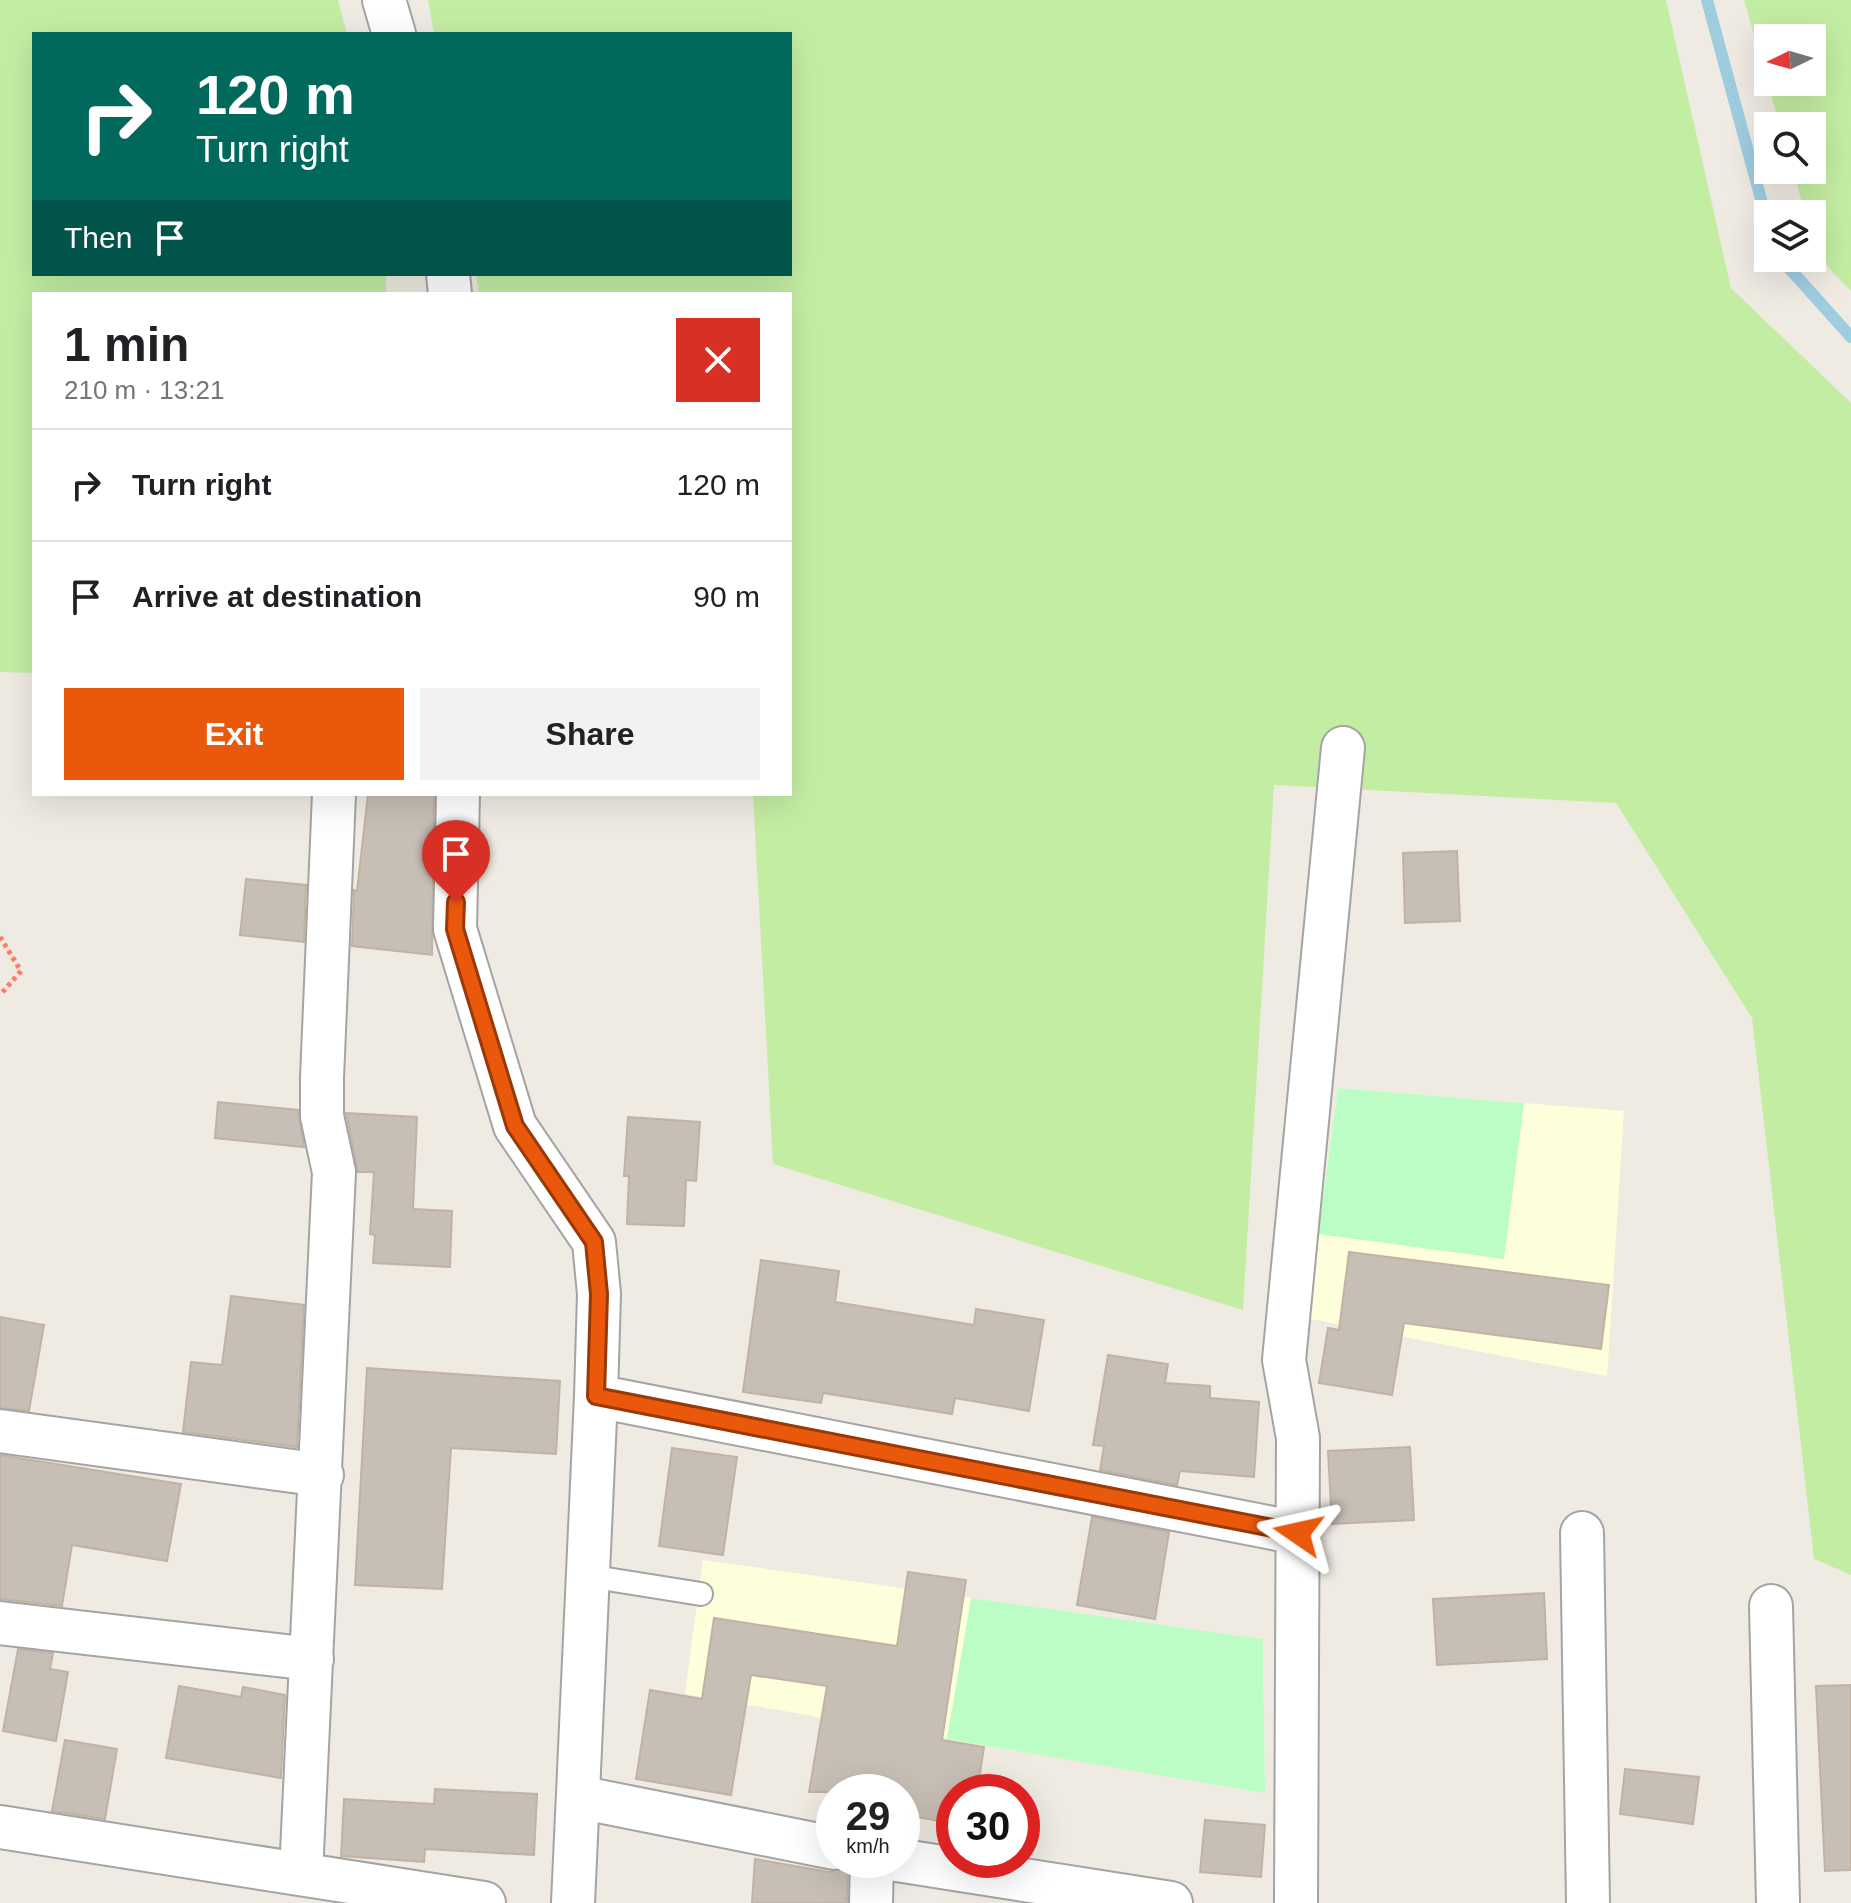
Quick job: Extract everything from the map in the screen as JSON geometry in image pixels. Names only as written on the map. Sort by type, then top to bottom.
[{"type":"street","points":[[384,0],[393,32]]},
{"type":"street","points":[[1296,1903],[1298,1438],[1284,1360],[1343,748]]},
{"type":"street","points":[[301,1874],[334,1172],[322,1116],[334,796]]},
{"type":"street","points":[[458,796],[455,929],[515,1126],[594,1242],[599,1294],[596,1396],[573,1903]]},
{"type":"street","points":[[596,1396],[1298,1533]]},
{"type":"street","points":[[0,1431],[322,1475]]},
{"type":"street","points":[[1582,1533],[1588,1903]]},
{"type":"street","points":[[1771,1606],[1778,1903]]},
{"type":"street","points":[[0,1623],[312,1659]]},
{"type":"street","points":[[578,1797],[816,1844]]},
{"type":"street","points":[[0,1827],[484,1903]]},
{"type":"street","points":[[920,1864],[1171,1903]]},
{"type":"street","points":[[871,1903],[872,1878]]},
{"type":"lane","points":[[588,1576],[701,1594]]},
{"type":"path","points":[[0,937],[21,971],[0,995]]},
{"type":"shaded area","points":[[1338,1088],[1624,1111],[1607,1376],[1306,1318]]},
{"type":"shaded area","points":[[703,1560],[1263,1639],[1265,1793],[685,1694]]},
{"type":"green space","points":[[0,0],[338,0],[346,32],[32,32],[32,276],[386,276],[386,292],[32,292],[32,673],[0,672]]},
{"type":"green space","points":[[428,0],[1666,0],[1731,288],[1851,403],[1851,1575],[1814,1559],[1752,1018],[1616,803],[1274,785],[1243,1310],[773,1164],[753,796],[792,796],[792,292],[479,292],[476,276],[792,276],[792,32],[434,32]]},
{"type":"green space","points":[[1744,0],[1851,0],[1851,291],[1826,264],[1826,200],[1801,200],[1797,184],[1826,184],[1826,112],[1776,112],[1771,96],[1826,96],[1826,24],[1754,24],[1754,35]]},
{"type":"green space","points":[[1338,1088],[1524,1103],[1504,1259],[1318,1234]]},
{"type":"green space","points":[[971,1598],[1263,1639],[1265,1793],[947,1739]]},
{"type":"building","points":[[368,796],[434,796],[432,955],[352,946],[354,890],[357,891]]},
{"type":"building","points":[[1457,851],[1460,921],[1405,923],[1403,853]]},
{"type":"building","points":[[246,879],[306,885],[304,942],[240,935]]},
{"type":"building","points":[[218,1102],[298,1110],[304,1147],[215,1138]]},
{"type":"building","points":[[346,1113],[417,1117],[413,1209],[452,1211],[450,1267],[373,1263],[375,1235],[370,1234],[374,1172],[358,1172]]},
{"type":"building","points":[[628,1117],[700,1122],[696,1181],[686,1180],[684,1226],[627,1224],[629,1176],[624,1176]]},
{"type":"building","points":[[1349,1252],[1609,1285],[1601,1349],[1404,1323],[1392,1395],[1319,1383],[1328,1328],[1339,1330]]},
{"type":"building","points":[[761,1260],[839,1271],[835,1302],[974,1325],[976,1309],[1044,1320],[1029,1411],[955,1398],[952,1414],[823,1393],[821,1403],[743,1392]]},
{"type":"building","points":[[231,1296],[304,1305],[297,1447],[183,1432],[191,1362],[222,1365]]},
{"type":"building","points":[[0,1317],[44,1325],[29,1411],[0,1408]]},
{"type":"building","points":[[1108,1355],[1168,1364],[1165,1383],[1210,1386],[1210,1398],[1259,1402],[1254,1477],[1180,1471],[1177,1485],[1100,1470],[1104,1446],[1093,1445]]},
{"type":"building","points":[[367,1368],[560,1381],[556,1454],[451,1448],[442,1589],[355,1585]]},
{"type":"building","points":[[1410,1447],[1414,1520],[1332,1524],[1328,1451]]},
{"type":"building","points":[[672,1448],[737,1457],[723,1555],[659,1546]]},
{"type":"building","points":[[0,1455],[181,1484],[167,1561],[72,1545],[62,1606],[0,1599]]},
{"type":"building","points":[[1092,1517],[1169,1532],[1155,1619],[1077,1605]]},
{"type":"building","points":[[908,1572],[966,1580],[942,1740],[984,1747],[980,1774],[936,1774],[936,1821],[920,1817],[920,1774],[816,1774],[816,1792],[809,1792],[827,1686],[751,1675],[731,1795],[636,1779],[650,1690],[702,1699],[714,1618],[897,1646]]},
{"type":"building","points":[[1544,1593],[1547,1659],[1437,1665],[1433,1599]]},
{"type":"building","points":[[18,1649],[53,1653],[50,1669],[68,1672],[56,1741],[3,1731]]},
{"type":"building","points":[[1851,1685],[1851,1870],[1825,1871],[1816,1686]]},
{"type":"building","points":[[179,1686],[241,1697],[243,1687],[285,1695],[281,1778],[166,1758]]},
{"type":"building","points":[[65,1740],[117,1749],[105,1819],[52,1811]]},
{"type":"building","points":[[1625,1769],[1699,1777],[1693,1824],[1620,1814]]},
{"type":"building","points":[[435,1789],[537,1794],[534,1855],[425,1849],[424,1862],[341,1856],[344,1799],[434,1804]]},
{"type":"building","points":[[1205,1820],[1265,1825],[1261,1877],[1200,1872]]},
{"type":"building","points":[[755,1859],[816,1870],[816,1878],[848,1878],[847,1903],[752,1903]]},
{"type":"waterway","points":[[1707,0],[1761,200]]},
{"type":"waterway","points":[[1793,272],[1851,337]]},
{"type":"route","points":[[456,902],[455,929],[515,1126],[594,1242],[599,1294],[596,1396],[1298,1533]]}]
